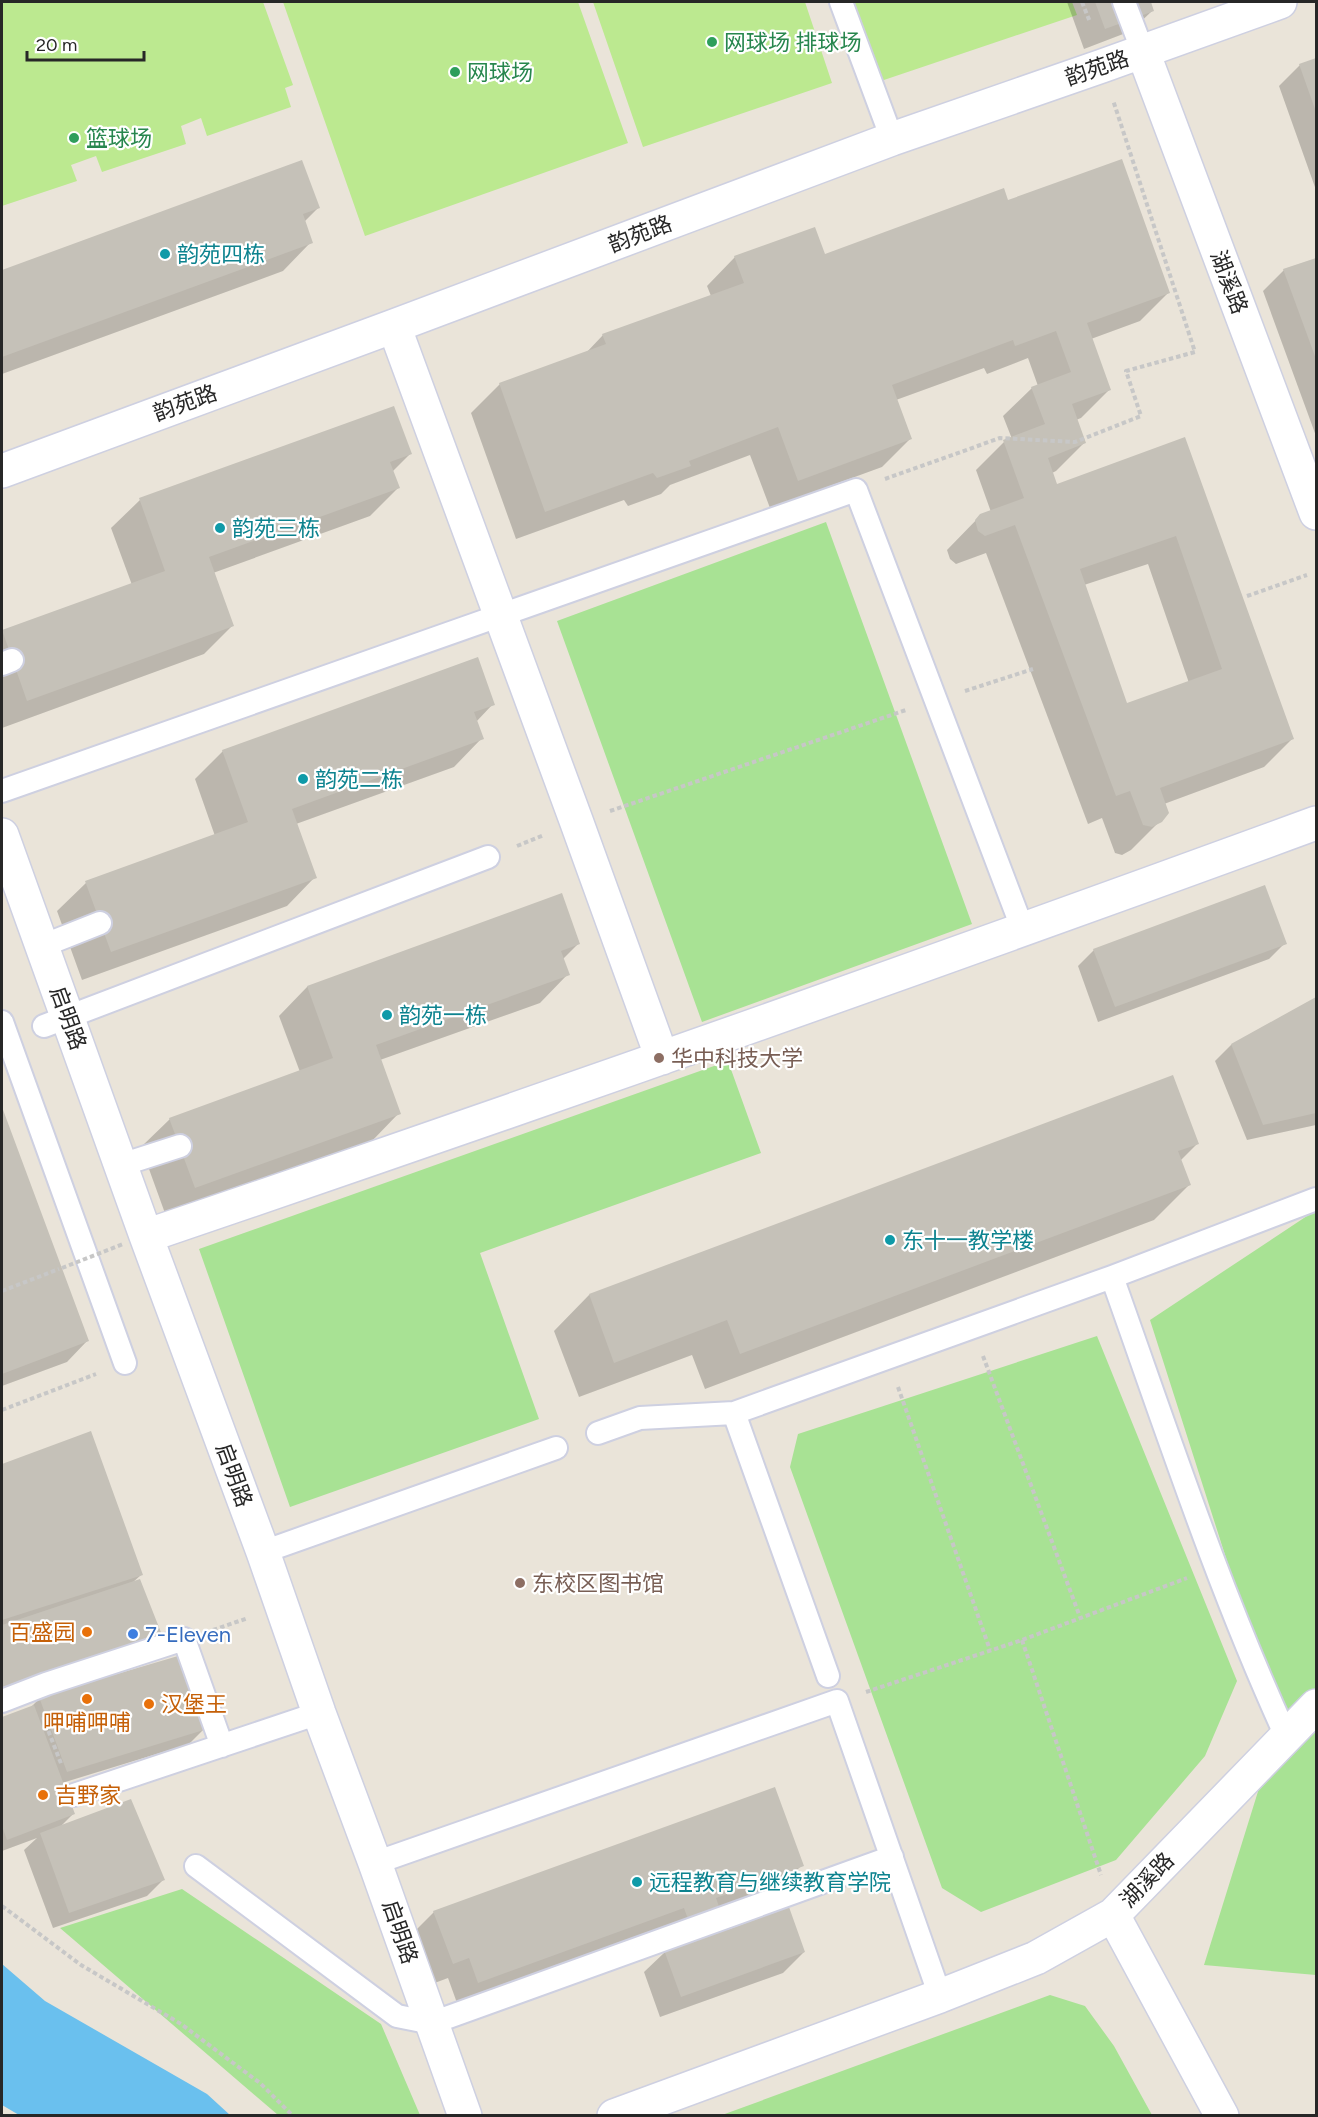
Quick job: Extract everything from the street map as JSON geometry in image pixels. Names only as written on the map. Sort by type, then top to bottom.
[{"type":"street","name":"韵苑路","points":[[2,471],[892,139],[1280,2]]},
{"type":"street","name":"湖溪路","points":[[1143,52],[1310,474],[1317,513]]},
{"type":"street","points":[[394,326],[662,1058]]},
{"type":"street","points":[[134,1240],[662,1058],[1317,823]]},
{"type":"street","name":"启明路","points":[[2,835],[42,946],[55,1022],[121,1165],[134,1240],[263,1552],[318,1713],[375,1863],[465,2115]]},
{"type":"street","name":"湖溪路","points":[[1222,2115],[1113,1915],[1317,1706]]},
{"type":"street","points":[[614,2115],[940,1996],[1036,1958],[1113,1915]]},
{"type":"lane","points":[[841,2],[892,139]]},
{"type":"lane","points":[[1127,10],[1143,52]]},
{"type":"lane","points":[[2,791],[856,490],[1023,930]]},
{"type":"lane","points":[[55,1022],[488,857]]},
{"type":"lane","points":[[42,946],[100,923]]},
{"type":"lane","points":[[2,1022],[125,1363]]},
{"type":"lane","points":[[121,1165],[180,1146]]},
{"type":"lane","points":[[598,1433],[640,1418],[734,1413],[1112,1277],[1317,1199]]},
{"type":"lane","points":[[1112,1277],[1216,1568],[1287,1738]]},
{"type":"lane","points":[[734,1413],[828,1676]]},
{"type":"lane","points":[[263,1552],[556,1448]]},
{"type":"lane","points":[[2,1701],[184,1639],[222,1746]]},
{"type":"lane","points":[[375,1863],[837,1701],[940,1996]]},
{"type":"lane","points":[[74,1795],[318,1713]]},
{"type":"lane","points":[[196,1866],[397,2016],[432,2023],[892,1857]]},
{"type":"path","points":[[1082,2],[1090,22]]},
{"type":"path","points":[[856,490],[1000,438],[1075,442],[1141,416],[1126,371],[1195,352],[1112,97]]},
{"type":"path","points":[[1247,596],[1307,575]]},
{"type":"path","points":[[488,857],[577,823],[1033,669]]},
{"type":"path","points":[[2,1291],[134,1240]]},
{"type":"path","points":[[972,1326],[1080,1617]]},
{"type":"path","points":[[888,1357],[990,1650]]},
{"type":"path","points":[[2,1410],[96,1374]]},
{"type":"path","points":[[837,1701],[1022,1640],[1216,1568]]},
{"type":"path","points":[[184,1639],[256,1615]]},
{"type":"path","points":[[1022,1640],[1096,1855],[1113,1915]]},
{"type":"path","points":[[32,1689],[74,1795]]},
{"type":"path","points":[[2,1905],[81,1965],[181,2024],[260,2083],[293,2115]]},
{"type":"green space","name":"篮球场","points":[[2,2],[263,2],[293,85],[285,88],[291,107],[207,136],[201,118],[181,126],[186,144],[102,172],[96,156],[71,165],[77,181],[2,206]]},
{"type":"green space","name":"网球场","points":[[283,2],[578,2],[628,143],[365,236]]},
{"type":"green space","name":"网球场 排球场","points":[[593,2],[805,2],[832,83],[643,147]]},
{"type":"green space","points":[[850,2],[1072,2],[1077,15],[878,82]]},
{"type":"green space","points":[[826,522],[972,924],[702,1022],[557,621]]},
{"type":"green space","points":[[728,1061],[761,1153],[480,1253],[539,1419],[290,1507],[199,1249]]},
{"type":"green space","points":[[1316,1210],[1316,1975],[1204,1965],[1279,1724],[1150,1320]]},
{"type":"green space","points":[[1097,1336],[1237,1681],[1205,1756],[1116,1860],[981,1912],[942,1888],[790,1467],[798,1434]]},
{"type":"green space","points":[[182,1889],[381,2024],[420,2115],[278,2115],[60,1928]]},
{"type":"green space","points":[[1050,1995],[1085,2006],[1114,2046],[1152,2115],[722,2115]]},
{"type":"water","points":[[2,1964],[45,2001],[207,2094],[230,2115],[19,2115],[2,2105]]},
{"type":"building","points":[[1095,2],[1151,2],[1154,11],[1105,29]]},
{"type":"building","points":[[1316,58],[1316,112],[1299,64]]},
{"type":"building","points":[[1122,159],[1170,293],[1087,323],[1111,390],[1072,404],[1086,443],[1048,458],[1057,484],[1185,437],[1294,739],[1160,788],[1169,813],[1162,822],[1152,827],[1143,825],[1130,791],[1116,796],[1015,525],[985,536],[978,531],[975,520],[980,514],[1024,498],[1003,440],[1045,424],[1031,387],[1071,372],[1056,331],[1015,346],[1013,340],[892,385],[912,439],[798,481],[778,427],[689,461],[691,466],[657,478],[653,473],[545,512],[499,383],[606,344],[602,334],[744,283],[734,256],[815,227],[825,254],[1004,188],[1008,200]],"holes":[[[1176,536],[1222,669],[1127,703],[1080,569]]]},
{"type":"building","name":"韵苑四栋","points":[[302,160],[320,208],[303,214],[313,243],[2,357],[2,270]]},
{"type":"building","points":[[1316,258],[1316,359],[1283,269]]},
{"type":"building","name":"韵苑三栋","points":[[394,406],[412,454],[390,462],[400,488],[209,557],[234,626],[27,701],[2,630],[165,571],[139,498]]},
{"type":"building","name":"韵苑二栋","points":[[478,657],[495,705],[474,712],[484,739],[292,809],[317,878],[111,952],[85,881],[248,822],[222,750]]},
{"type":"building","points":[[1265,885],[1287,944],[1115,1007],[1093,949]]},
{"type":"building","name":"韵苑一栋","points":[[562,893],[580,944],[561,951],[570,975],[376,1045],[401,1114],[195,1188],[169,1118],[333,1058],[307,986]]},
{"type":"building","points":[[1316,997],[1316,1113],[1263,1125],[1231,1044]]},
{"type":"building","name":"东十一教学楼","points":[[1173,1075],[1199,1144],[1178,1151],[1191,1185],[740,1354],[727,1320],[614,1363],[589,1294]]},
{"type":"building","points":[[2,1107],[89,1341],[2,1374]]},
{"type":"building","points":[[91,1431],[143,1575],[2,1620],[2,1464]]},
{"type":"building","points":[[140,1579],[162,1635],[2,1689],[2,1625]]},
{"type":"building","points":[[178,1656],[207,1729],[67,1772],[39,1697]]},
{"type":"building","points":[[34,1705],[75,1814],[7,1840],[2,1826],[2,1717]]},
{"type":"building","name":"远程教育与继续教育学院","points":[[775,1787],[804,1866],[716,1898],[727,1930],[789,1907],[805,1952],[681,1997],[664,1950],[695,1939],[684,1908],[478,1983],[469,1958],[453,1964],[433,1911]]},
{"type":"building","points":[[131,1799],[165,1880],[69,1913],[40,1833]]},
{"type":"place","name":"网球场 排球场","points":[[712,42]]},
{"type":"place","name":"网球场","points":[[455,72]]},
{"type":"place","name":"篮球场","points":[[74,138]]},
{"type":"place","name":"韵苑四栋","points":[[165,254]]},
{"type":"place","name":"韵苑三栋","points":[[220,528]]},
{"type":"place","name":"韵苑二栋","points":[[303,779]]},
{"type":"place","name":"韵苑一栋","points":[[387,1015]]},
{"type":"place","name":"华中科技大学","points":[[659,1058]]},
{"type":"place","name":"东十一教学楼","points":[[890,1240]]},
{"type":"place","name":"东校区图书馆","points":[[520,1583]]},
{"type":"place","name":"百盛园","points":[[87,1632]]},
{"type":"place","name":"7-Eleven","points":[[133,1634]]},
{"type":"place","name":"呷哺呷哺","points":[[87,1699]]},
{"type":"place","name":"汉堡王","points":[[149,1704]]},
{"type":"place","name":"吉野家","points":[[43,1795]]},
{"type":"place","name":"远程教育与继续教育学院","points":[[637,1882]]}]
